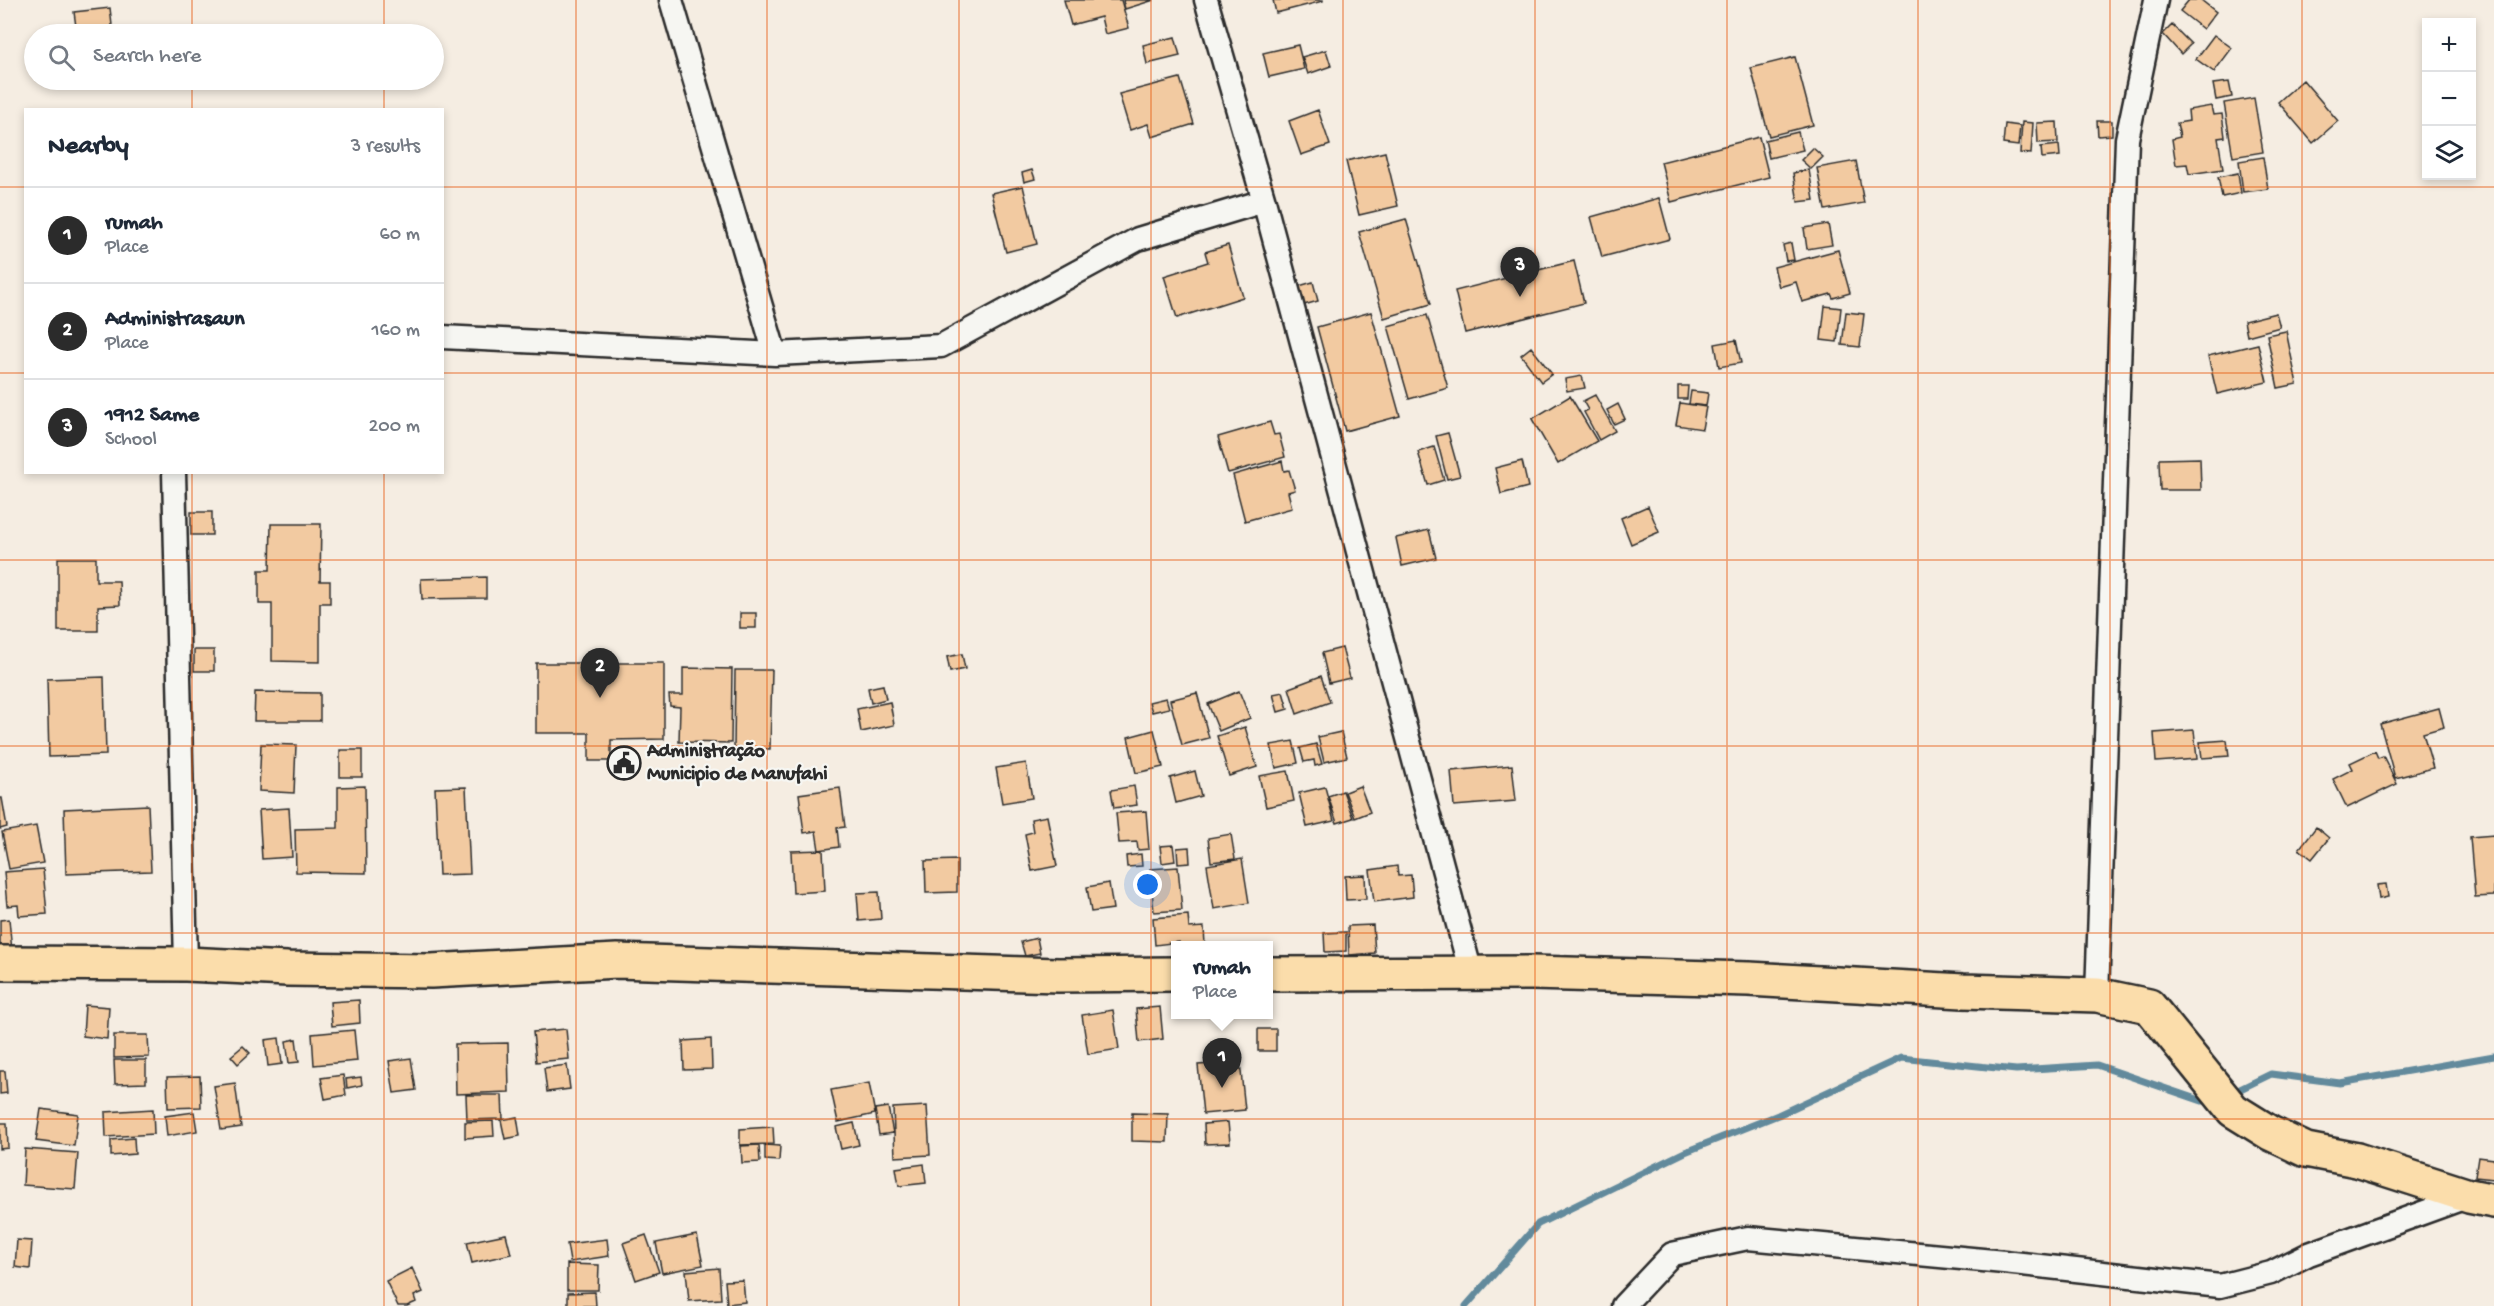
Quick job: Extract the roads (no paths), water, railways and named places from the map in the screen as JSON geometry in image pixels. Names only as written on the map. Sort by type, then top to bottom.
[{"type":"main road","points":[[0,963],[186,964],[287,969],[432,971],[617,961],[1058,975],[1171,974]]},
{"type":"main road","points":[[1273,974],[1471,973],[1749,979],[1963,991],[2097,995],[2149,1006],[2233,1110],[2270,1133],[2306,1150],[2357,1160],[2482,1199]]},
{"type":"street","points":[[671,0],[775,354]]},
{"type":"street","points":[[1206,0],[1264,201],[1471,973]]},
{"type":"street","points":[[2097,995],[2127,139],[2156,0]]},
{"type":"street","points":[[444,337],[775,354],[941,346],[1138,239],[1264,201]]},
{"type":"street","points":[[174,474],[186,964]]},
{"type":"street","points":[[1623,1306],[1672,1254],[1748,1238],[2004,1262],[2220,1287],[2271,1273],[2309,1254],[2482,1199]]},
{"type":"waterway","points":[[2230,1094],[2271,1074],[2340,1083],[2494,1056]]},
{"type":"waterway","points":[[1466,1306],[1538,1224],[1685,1152],[1778,1115],[1901,1058],[2016,1070],[2097,1065],[2202,1101],[2211,1101]]},
{"type":"place","name":"1912 Same","points":[[1520,297]]},
{"type":"place","name":"Administrasaun","points":[[600,698]]},
{"type":"place","name":"Administração Municipio de Manufahi","points":[[624,763]]},
{"type":"place","name":"rumah","points":[[1222,1088]]}]
